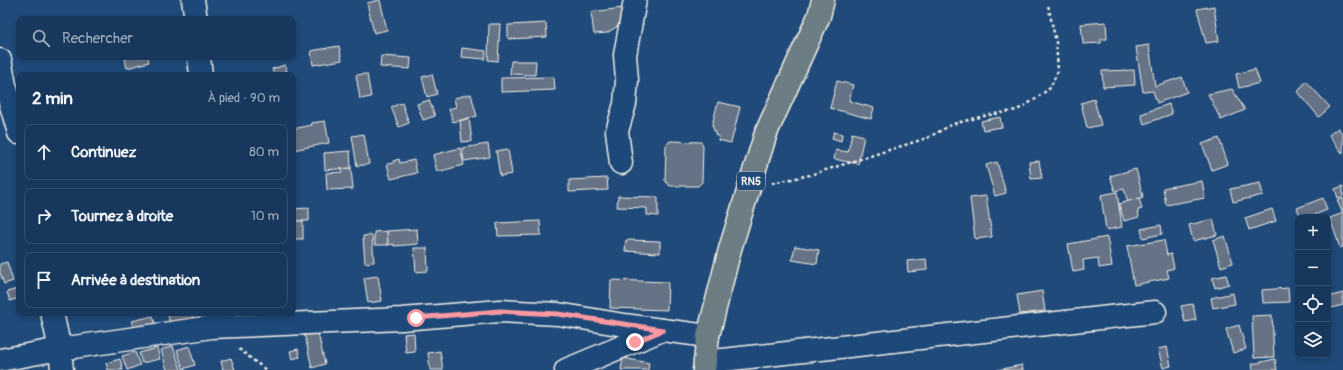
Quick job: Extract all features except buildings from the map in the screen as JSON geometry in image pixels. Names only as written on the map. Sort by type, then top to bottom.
[{"type":"highway","name":"RN5","points":[[705,366],[708,336],[730,249],[750,182],[766,133],[818,16],[823,0]]},
{"type":"street","points":[[193,0],[196,16]]},
{"type":"street","points":[[619,0],[631,0]]},
{"type":"street","points":[[621,163],[618,131],[625,104],[627,80],[625,55],[635,0]]},
{"type":"street","points":[[0,60],[5,85],[16,123]]},
{"type":"street","points":[[199,60],[201,72]]},
{"type":"street","points":[[0,360],[61,360],[212,320],[402,319],[500,311],[558,314],[708,336]]},
{"type":"street","points":[[705,366],[1155,312]]},
{"type":"street","points":[[53,316],[61,360]]},
{"type":"street","points":[[566,370],[663,330]]},
{"type":"path","points":[[750,182],[774,183],[810,175],[927,138],[953,124],[1017,110],[1034,100],[1050,88],[1058,71],[1056,42],[1048,5]]},
{"type":"route","points":[[416,318],[500,311],[558,314],[663,330],[635,342]]}]
